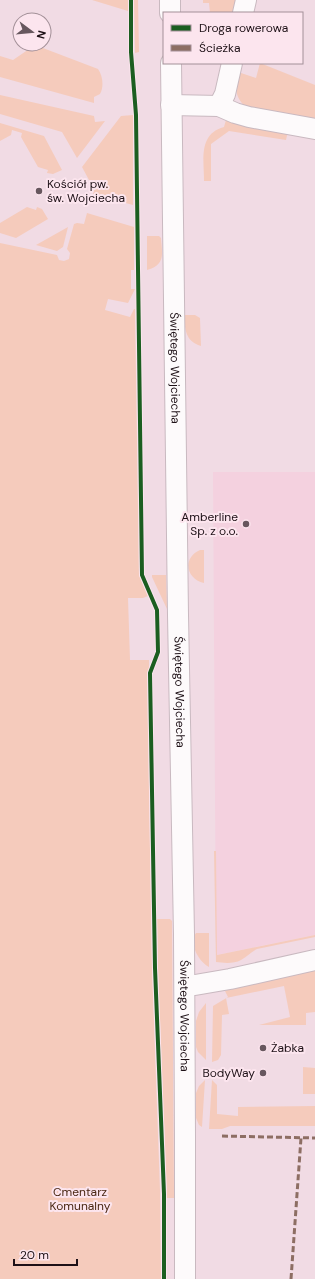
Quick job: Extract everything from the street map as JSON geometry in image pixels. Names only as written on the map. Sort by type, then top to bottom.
[{"type":"street","points":[[170,0],[170,12]]},
{"type":"street","points":[[243,12],[246,0]]},
{"type":"street","name":"Świętego Wojciecha","points":[[171,64],[184,985],[185,1279]]},
{"type":"street","points":[[219,106],[226,94],[232,64]]},
{"type":"street","points":[[171,104],[219,106],[249,117],[315,129]]},
{"type":"street","points":[[184,985],[195,985],[230,979],[315,960]]},
{"type":"shaded area","points":[[213,472],[315,472],[315,935],[216,955]]},
{"type":"green space","points":[[92,0],[128,0],[128,11]]},
{"type":"green space","points":[[134,0],[138,0],[139,52],[135,53]]},
{"type":"green space","points":[[203,0],[238,0],[235,12],[210,12],[209,3],[203,3]]},
{"type":"green space","points":[[52,51],[98,69],[102,78],[102,88],[100,94],[94,97],[94,103],[0,77],[0,56],[13,60],[25,52]]},
{"type":"green space","points":[[260,64],[262,64],[315,85],[315,120],[246,107],[239,99],[236,91],[238,72],[256,78]]},
{"type":"green space","points":[[0,95],[94,116],[95,122],[105,121],[77,158],[62,132],[0,114]]},
{"type":"green space","points":[[133,115],[133,205],[93,194],[96,182],[89,180],[82,167],[121,116]]},
{"type":"green space","points":[[226,120],[288,131],[286,140],[229,131],[211,144],[211,181],[204,181],[203,157],[206,142],[210,135],[216,130],[224,127]]},
{"type":"green space","points":[[0,123],[44,136],[62,170],[53,174],[47,173],[48,170],[38,167],[21,137],[22,133],[12,130],[11,135],[0,141]]},
{"type":"green space","points":[[27,207],[36,210],[37,207],[42,209],[48,219],[16,238],[0,233],[0,223]]},
{"type":"green space","name":"Cmentarz Komunalny","points":[[87,213],[134,227],[134,270],[131,270],[131,289],[135,289],[128,303],[108,299],[105,310],[130,317],[135,309],[139,575],[148,596],[143,598],[128,598],[130,660],[149,660],[149,668],[147,673],[152,968],[160,1190],[161,1279],[0,1279],[0,243],[57,255],[59,260],[64,261],[69,259],[70,253],[67,249],[74,224],[84,224]]},
{"type":"green space","points":[[68,227],[63,247],[57,251],[36,245]]},
{"type":"green space","points":[[147,236],[159,236],[161,238],[162,258],[157,265],[147,270]]},
{"type":"green space","points":[[184,315],[195,315],[200,318],[201,346],[189,338],[186,330]]},
{"type":"green space","points":[[200,550],[204,550],[204,583],[193,577],[188,568],[190,558]]},
{"type":"green space","points":[[152,575],[166,575],[167,609],[152,577]]},
{"type":"green space","points":[[214,851],[216,851],[217,955],[315,935],[315,937],[257,949],[243,959],[235,962],[216,962]]},
{"type":"green space","points":[[157,919],[170,919],[172,921],[174,1198],[167,1198]]},
{"type":"green space","points":[[196,933],[209,933],[209,967],[205,965],[198,957],[194,947],[193,942]]},
{"type":"green space","points":[[315,970],[315,1012],[306,1013],[306,1025],[259,1025],[290,1017],[284,986],[227,998],[228,997],[225,991],[232,988]]},
{"type":"green space","points":[[226,998],[229,1014],[222,1015],[221,1055],[218,1060],[212,1062],[213,1006]]},
{"type":"green space","points":[[206,1003],[206,1060],[198,1052],[196,1047],[196,1021],[199,1012]]},
{"type":"green space","points":[[303,1067],[315,1068],[315,1094],[303,1094]]},
{"type":"green space","points":[[205,1080],[202,1127],[199,1125],[196,1118],[196,1093],[199,1086]]},
{"type":"green space","points":[[212,1080],[217,1085],[217,1114],[238,1116],[238,1107],[315,1106],[315,1126],[230,1126],[222,1129],[209,1129]]},
{"type":"marked path","points":[[222,1136],[315,1138]]},
{"type":"marked path","points":[[291,1279],[301,1138]]},
{"type":"cycle path","points":[[131,0],[131,52],[136,115],[142,575],[157,610],[158,652],[150,673],[155,968],[164,1194],[164,1279]]},
{"type":"place","name":"Kościół pw. św. Wojciecha","points":[[39,191]]},
{"type":"place","name":"Amberline Sp. z o.o.","points":[[246,524]]},
{"type":"place","name":"Żabka","points":[[263,1048]]},
{"type":"place","name":"BodyWay","points":[[263,1073]]}]
